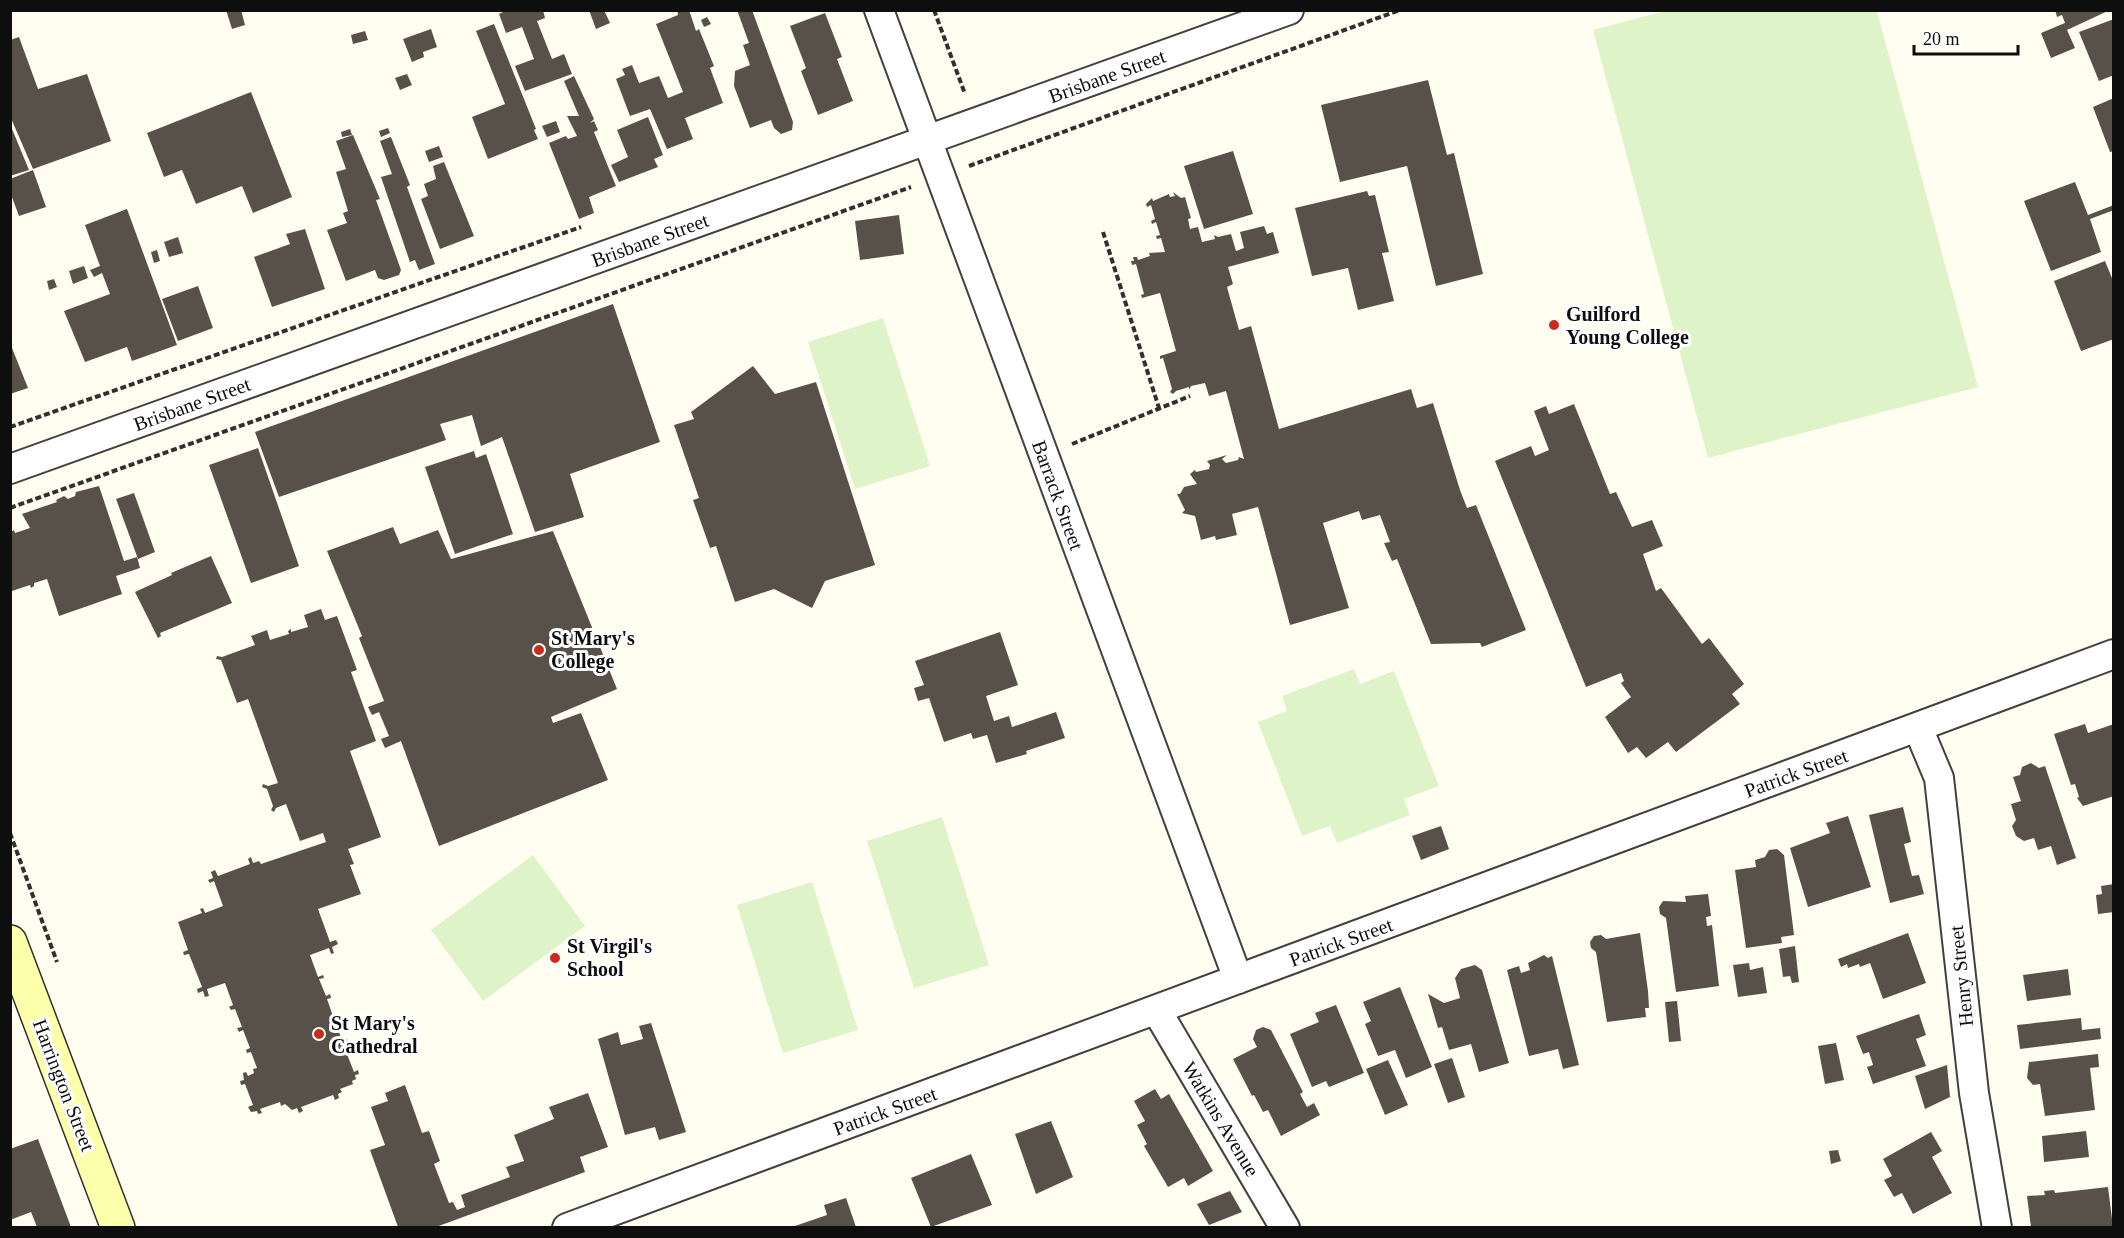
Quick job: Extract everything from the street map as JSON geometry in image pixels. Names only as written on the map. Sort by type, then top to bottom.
[{"type":"main road","name":"Harrington Street","points":[[10,942],[118,1227]]},
{"type":"street","name":"Barrack Street","points":[[879,10],[1238,979]]},
{"type":"street","name":"Brisbane Street","points":[[10,469],[1289,10]]},
{"type":"street","name":"Patrick Street","points":[[567,1227],[1157,1011],[2114,654]]},
{"type":"street","name":"Henry Street","points":[[1918,728],[1939,778],[1974,1093],[1997,1227]]},
{"type":"street","name":"Watkins Avenue","points":[[1157,1011],[1285,1227]]},
{"type":"path","points":[[934,10],[976,123]]},
{"type":"path","points":[[10,508],[940,177],[1400,10]]},
{"type":"path","points":[[10,427],[593,223]]},
{"type":"path","points":[[1103,232],[1159,408]]},
{"type":"path","points":[[1044,456],[1109,427],[1190,396]]},
{"type":"green space","points":[[1665,11],[1877,11],[1978,387],[1708,458],[1593,30]]},
{"type":"green space","points":[[883,318],[930,466],[855,489],[808,342]]},
{"type":"green space","points":[[1354,669],[1360,684],[1394,671],[1439,786],[1404,799],[1410,815],[1337,843],[1330,826],[1302,836],[1258,722],[1287,711],[1282,696]]},
{"type":"green space","points":[[942,817],[989,965],[914,988],[867,841]]},
{"type":"green space","points":[[533,855],[585,926],[483,1001],[431,930]]},
{"type":"green space","points":[[812,882],[858,1030],[783,1053],[737,905]]},
{"type":"building","points":[[226,10],[241,10],[245,25],[232,29]]},
{"type":"building","points":[[507,10],[543,10],[545,18],[537,21],[552,59],[564,54],[572,74],[525,91],[515,66],[534,59],[522,27],[506,33],[499,14]]},
{"type":"building","points":[[589,10],[604,10],[610,23],[596,29]]},
{"type":"building","points":[[677,10],[689,10],[696,31],[699,29],[714,66],[710,68],[723,103],[685,118],[693,139],[667,149],[650,109],[630,116],[616,79],[625,75],[622,69],[632,65],[639,83],[659,76],[668,98],[683,92],[656,24],[678,15]]},
{"type":"building","points":[[737,10],[752,10],[793,122],[792,130],[781,134],[774,128],[771,120],[750,128],[734,86],[735,71],[750,65],[743,45],[749,43]]},
{"type":"building","points":[[2055,10],[2110,10],[2067,30],[2075,48],[2051,58],[2041,33],[2065,23],[2062,15],[2057,17]]},
{"type":"building","points":[[825,13],[842,57],[837,59],[853,101],[818,115],[801,71],[806,68],[790,26]]},
{"type":"building","points":[[707,17],[711,24],[704,27],[701,20]]},
{"type":"building","points":[[2114,19],[2114,75],[2099,81],[2079,32]]},
{"type":"building","points":[[494,24],[538,139],[488,159],[472,117],[505,104],[476,31]]},
{"type":"building","points":[[431,29],[437,47],[423,52],[424,57],[412,62],[403,39]]},
{"type":"building","points":[[365,31],[368,40],[353,44],[351,35]]},
{"type":"building","points":[[19,37],[38,89],[87,74],[111,141],[33,169],[10,116],[10,40]]},
{"type":"building","points":[[407,74],[412,85],[400,90],[395,78]]},
{"type":"building","points":[[574,76],[594,119],[590,123],[594,121],[598,130],[594,132],[616,186],[589,197],[594,213],[579,219],[549,143],[566,136],[568,139],[577,136],[567,116],[579,116],[564,81]]},
{"type":"building","points":[[1428,80],[1447,155],[1454,153],[1483,274],[1436,286],[1407,166],[1340,182],[1321,105]]},
{"type":"building","points":[[251,92],[292,197],[253,213],[242,186],[196,204],[182,170],[164,177],[147,133]]},
{"type":"building","points":[[2114,98],[2114,151],[2110,152],[2093,107]]},
{"type":"building","points":[[648,117],[663,155],[654,159],[658,167],[619,182],[611,165],[628,157],[617,130]]},
{"type":"building","points":[[556,121],[560,132],[547,137],[542,126]]},
{"type":"building","points":[[10,124],[29,170],[10,176]]},
{"type":"building","points":[[388,128],[390,133],[381,137],[379,131]]},
{"type":"building","points":[[350,129],[352,135],[342,137],[341,132]]},
{"type":"building","points":[[353,135],[380,199],[376,200],[401,270],[399,275],[384,280],[378,278],[375,270],[346,281],[327,230],[347,223],[343,213],[348,211],[336,172],[346,169],[336,141]]},
{"type":"building","points":[[391,137],[410,185],[407,187],[435,264],[419,270],[415,260],[410,262],[381,177],[392,174],[380,141]]},
{"type":"building","points":[[439,146],[443,157],[429,162],[425,151]]},
{"type":"building","points":[[1233,151],[1253,214],[1204,229],[1184,166]]},
{"type":"building","points":[[444,162],[474,236],[440,249],[421,199],[428,196],[424,184],[436,179],[433,166]]},
{"type":"building","points":[[33,170],[46,207],[19,216],[10,192],[10,179]]},
{"type":"building","points":[[2075,182],[2088,215],[2114,205],[2114,210],[2090,219],[2101,252],[2051,271],[2024,201]]},
{"type":"building","points":[[1367,191],[1369,196],[1375,195],[1389,252],[1382,253],[1394,301],[1358,310],[1348,268],[1312,276],[1295,208]]},
{"type":"building","points":[[1173,192],[1181,198],[1185,197],[1191,218],[1188,219],[1190,229],[1198,227],[1202,242],[1215,239],[1214,235],[1218,237],[1231,234],[1236,251],[1244,248],[1240,232],[1264,226],[1267,234],[1273,232],[1279,253],[1228,267],[1233,284],[1227,287],[1239,330],[1251,326],[1279,429],[1411,389],[1417,408],[1433,403],[1467,508],[1476,505],[1526,630],[1482,647],[1480,643],[1431,644],[1397,559],[1392,561],[1384,543],[1390,542],[1380,515],[1362,520],[1359,511],[1323,523],[1349,608],[1290,625],[1258,507],[1232,514],[1237,535],[1216,540],[1215,536],[1201,540],[1195,516],[1182,513],[1185,510],[1177,494],[1180,494],[1184,487],[1197,484],[1190,474],[1195,470],[1196,472],[1209,469],[1210,465],[1207,461],[1227,455],[1222,459],[1226,463],[1238,460],[1239,457],[1244,459],[1226,391],[1209,396],[1205,383],[1191,386],[1189,390],[1189,387],[1173,394],[1170,392],[1172,389],[1163,358],[1160,359],[1160,356],[1176,351],[1160,293],[1142,298],[1141,295],[1144,294],[1136,264],[1132,265],[1133,257],[1137,257],[1138,260],[1150,256],[1149,253],[1165,252],[1161,238],[1157,239],[1156,236],[1160,235],[1156,222],[1152,224],[1151,221],[1155,219],[1151,205],[1147,207],[1146,204],[1152,198],[1153,201],[1169,194],[1170,197],[1175,196]]},
{"type":"building","points":[[127,209],[177,345],[132,361],[127,347],[85,362],[64,311],[110,294],[102,273],[94,277],[90,270],[100,266],[85,225]]},
{"type":"building","points":[[899,215],[904,254],[860,260],[855,221]]},
{"type":"building","points":[[305,229],[325,289],[272,307],[254,257],[290,244],[286,234]]},
{"type":"building","points":[[178,237],[183,253],[169,257],[164,242]]},
{"type":"building","points":[[157,250],[160,261],[154,263],[151,252]]},
{"type":"building","points":[[2105,261],[2114,283],[2114,339],[2081,351],[2054,281]]},
{"type":"building","points":[[84,266],[88,278],[73,284],[69,271]]},
{"type":"building","points":[[54,279],[57,287],[49,290],[47,281]]},
{"type":"building","points":[[198,286],[213,328],[178,341],[162,299]]},
{"type":"building","points":[[613,304],[660,442],[570,474],[584,517],[535,532],[502,437],[481,446],[472,415],[440,424],[446,440],[279,497],[255,432]]},
{"type":"building","points":[[10,343],[28,388],[10,394]]},
{"type":"building","points":[[753,366],[775,394],[816,382],[875,565],[825,581],[812,608],[774,589],[735,602],[716,546],[710,548],[693,500],[699,498],[674,425],[694,419],[691,412]]},
{"type":"building","points":[[1574,404],[1610,494],[1616,492],[1632,527],[1652,520],[1663,546],[1643,554],[1656,591],[1661,588],[1702,644],[1709,638],[1744,684],[1732,694],[1740,704],[1676,752],[1668,742],[1646,758],[1637,747],[1628,753],[1605,717],[1631,697],[1621,683],[1624,681],[1621,673],[1586,687],[1495,461],[1531,446],[1535,456],[1549,450],[1534,411],[1546,406],[1549,414]]},
{"type":"building","points":[[258,448],[299,566],[251,583],[209,465]]},
{"type":"building","points":[[474,451],[476,458],[486,454],[513,534],[455,554],[425,467]]},
{"type":"building","points":[[99,486],[124,561],[137,557],[140,568],[116,576],[122,594],[59,616],[47,579],[34,583],[31,588],[30,585],[12,591],[10,595],[11,532],[14,530],[15,533],[30,528],[22,514],[57,502],[56,500],[64,496],[68,499],[75,496],[76,492]]},
{"type":"building","points":[[134,493],[155,552],[138,559],[116,499]]},
{"type":"building","points":[[393,527],[400,544],[438,530],[451,559],[553,531],[617,689],[551,717],[553,723],[581,713],[608,780],[439,846],[401,741],[385,748],[381,739],[389,736],[379,712],[372,715],[368,707],[384,701],[359,638],[362,636],[327,551]]},
{"type":"building","points":[[211,556],[232,603],[160,633],[161,636],[158,638],[135,592]]},
{"type":"building","points":[[321,609],[325,620],[337,616],[357,670],[351,672],[376,741],[350,751],[381,837],[348,849],[354,864],[350,865],[361,894],[318,909],[330,942],[336,940],[338,944],[332,947],[334,953],[331,954],[329,948],[310,955],[318,977],[323,975],[324,978],[319,979],[326,996],[330,994],[331,998],[327,999],[334,1019],[339,1017],[340,1021],[336,1023],[342,1041],[347,1039],[348,1043],[343,1044],[354,1072],[358,1070],[359,1074],[355,1075],[356,1079],[352,1081],[353,1084],[340,1089],[342,1092],[335,1100],[333,1095],[301,1107],[303,1111],[299,1113],[297,1108],[292,1110],[285,1104],[281,1106],[280,1102],[260,1109],[262,1113],[258,1114],[257,1111],[251,1112],[248,1107],[253,1105],[245,1084],[241,1085],[240,1081],[244,1080],[243,1073],[246,1072],[248,1076],[254,1073],[253,1069],[257,1068],[251,1052],[247,1053],[246,1050],[250,1048],[243,1030],[239,1032],[237,1028],[242,1027],[235,1009],[231,1010],[229,1007],[233,1005],[225,983],[207,989],[209,996],[205,997],[203,991],[198,993],[197,989],[202,987],[189,954],[184,955],[183,952],[188,950],[178,922],[202,913],[200,909],[203,908],[205,913],[223,906],[214,881],[210,883],[208,880],[213,878],[211,872],[215,870],[218,876],[250,864],[248,859],[251,857],[253,863],[259,861],[261,864],[326,842],[323,833],[300,841],[286,804],[276,808],[274,812],[271,810],[273,806],[267,789],[262,787],[263,784],[268,786],[278,783],[248,699],[237,703],[221,660],[216,659],[217,656],[222,657],[255,645],[251,636],[267,630],[270,640],[289,634],[288,631],[291,629],[291,632],[308,627],[304,615]]},
{"type":"building","points":[[1000,632],[1018,685],[986,696],[994,721],[1009,716],[1012,727],[1056,712],[1065,738],[1026,751],[1027,754],[996,763],[987,735],[973,739],[971,733],[944,742],[929,698],[918,701],[914,688],[924,685],[915,661]]},
{"type":"building","points":[[2085,724],[2088,733],[2114,724],[2114,796],[2083,806],[2077,798],[2079,797],[2075,784],[2071,785],[2054,734]]},
{"type":"building","points":[[2031,763],[2039,768],[2045,766],[2076,858],[2057,865],[2051,846],[2038,850],[2034,838],[2024,841],[2016,836],[2012,826],[2016,820],[2011,804],[2021,801],[2013,777],[2020,775],[2022,767]]},
{"type":"building","points":[[1903,807],[1911,842],[1904,844],[1912,876],[1919,875],[1924,894],[1890,903],[1869,815]]},
{"type":"building","points":[[1848,816],[1871,887],[1808,907],[1790,848],[1830,833],[1826,823]]},
{"type":"building","points":[[1441,826],[1449,849],[1421,860],[1412,836]]},
{"type":"building","points":[[1777,849],[1784,855],[1794,935],[1781,937],[1782,943],[1746,948],[1735,870],[1756,867],[1755,860],[1765,857],[1769,850]]},
{"type":"building","points":[[2114,884],[2114,912],[2098,914],[2096,895],[2102,894],[2101,886]]},
{"type":"building","points":[[1708,894],[1711,916],[1706,917],[1707,926],[1712,925],[1719,986],[1676,992],[1666,918],[1660,914],[1659,907],[1663,901],[1686,902],[1685,896]]},
{"type":"building","points":[[1640,933],[1648,991],[1649,1008],[1645,1008],[1646,1017],[1607,1022],[1596,952],[1591,948],[1590,942],[1594,936],[1601,935],[1606,939]]},
{"type":"building","points":[[1908,933],[1926,983],[1883,999],[1870,963],[1860,967],[1859,964],[1848,968],[1847,964],[1841,967],[1838,959]]},
{"type":"building","points":[[1795,946],[1799,982],[1792,983],[1790,976],[1783,977],[1779,949]]},
{"type":"building","points":[[1544,955],[1548,958],[1552,956],[1579,1065],[1563,1069],[1558,1049],[1529,1056],[1507,970],[1519,966],[1521,973],[1530,970],[1528,963]]},
{"type":"building","points":[[1749,963],[1750,970],[1763,967],[1767,993],[1738,997],[1733,965]]},
{"type":"building","points":[[1475,965],[1482,970],[1509,1063],[1479,1072],[1471,1044],[1449,1050],[1442,1027],[1438,1028],[1428,994],[1444,1003],[1460,998],[1455,978],[1461,969]]},
{"type":"building","points":[[2068,969],[2071,995],[2027,1001],[2023,975]]},
{"type":"building","points":[[1400,987],[1432,1067],[1406,1078],[1395,1050],[1378,1056],[1365,1024],[1371,1021],[1363,1002]]},
{"type":"building","points":[[1677,1001],[1681,1041],[1669,1042],[1665,1002]]},
{"type":"building","points":[[1336,1005],[1364,1073],[1329,1087],[1326,1081],[1312,1087],[1290,1034],[1319,1022],[1315,1013]]},
{"type":"building","points":[[1919,1014],[1926,1035],[1916,1039],[1926,1066],[1873,1084],[1867,1067],[1873,1065],[1869,1052],[1863,1054],[1856,1036]]},
{"type":"building","points":[[2081,1018],[2082,1030],[2100,1028],[2101,1039],[2020,1049],[2017,1025]]},
{"type":"building","points":[[651,1023],[686,1132],[659,1140],[655,1127],[625,1135],[598,1039],[618,1032],[621,1045],[643,1039],[639,1026]]},
{"type":"building","points":[[1263,1027],[1271,1030],[1303,1092],[1300,1094],[1307,1107],[1314,1103],[1320,1115],[1281,1136],[1268,1110],[1263,1112],[1254,1095],[1252,1096],[1233,1059],[1257,1047],[1253,1039],[1256,1030]]},
{"type":"building","points":[[1836,1043],[1844,1080],[1825,1084],[1818,1046]]},
{"type":"building","points":[[2098,1054],[2099,1067],[2090,1068],[2095,1110],[2045,1116],[2040,1084],[2033,1085],[2027,1078],[2029,1062]]},
{"type":"building","points":[[1452,1058],[1465,1097],[1448,1103],[1434,1064]]},
{"type":"building","points":[[1388,1060],[1408,1105],[1385,1115],[1366,1069]]},
{"type":"building","points":[[1947,1065],[1950,1097],[1925,1109],[1915,1076]]},
{"type":"building","points":[[405,1085],[422,1133],[429,1131],[440,1161],[434,1164],[449,1203],[453,1202],[457,1210],[465,1207],[461,1195],[510,1177],[506,1167],[524,1161],[514,1135],[554,1119],[549,1107],[588,1093],[608,1147],[580,1157],[585,1172],[436,1227],[398,1227],[370,1150],[385,1145],[371,1107],[388,1101],[385,1093]]},
{"type":"building","points":[[1155,1089],[1161,1099],[1169,1094],[1213,1171],[1188,1186],[1184,1178],[1168,1187],[1144,1146],[1147,1144],[1137,1125],[1145,1121],[1134,1101]]},
{"type":"building","points":[[1051,1121],[1073,1177],[1036,1194],[1015,1134]]},
{"type":"building","points":[[2086,1131],[2089,1157],[2044,1162],[2042,1136]]},
{"type":"building","points":[[1931,1132],[1942,1151],[1932,1157],[1952,1193],[1913,1214],[1902,1193],[1894,1197],[1884,1180],[1892,1176],[1883,1159]]},
{"type":"building","points":[[38,1139],[71,1227],[37,1227],[31,1212],[10,1220],[10,1149]]},
{"type":"building","points":[[1838,1150],[1841,1161],[1831,1164],[1829,1151]]},
{"type":"building","points":[[971,1154],[992,1205],[931,1227],[911,1178]]},
{"type":"building","points":[[2108,1187],[2113,1227],[2031,1227],[2027,1196],[2045,1195],[2044,1191],[2054,1190],[2055,1193]]},
{"type":"building","points":[[1230,1191],[1242,1212],[1209,1225],[1197,1204]]},
{"type":"building","points":[[846,1198],[856,1227],[792,1227],[827,1215],[824,1205]]},
{"type":"place","name":"Guilford Young College","points":[[1554,325]]},
{"type":"place","name":"St Mary's College","points":[[539,650]]},
{"type":"place","name":"St Virgil's School","points":[[555,958]]},
{"type":"place","name":"St Mary's Cathedral","points":[[319,1034]]}]
